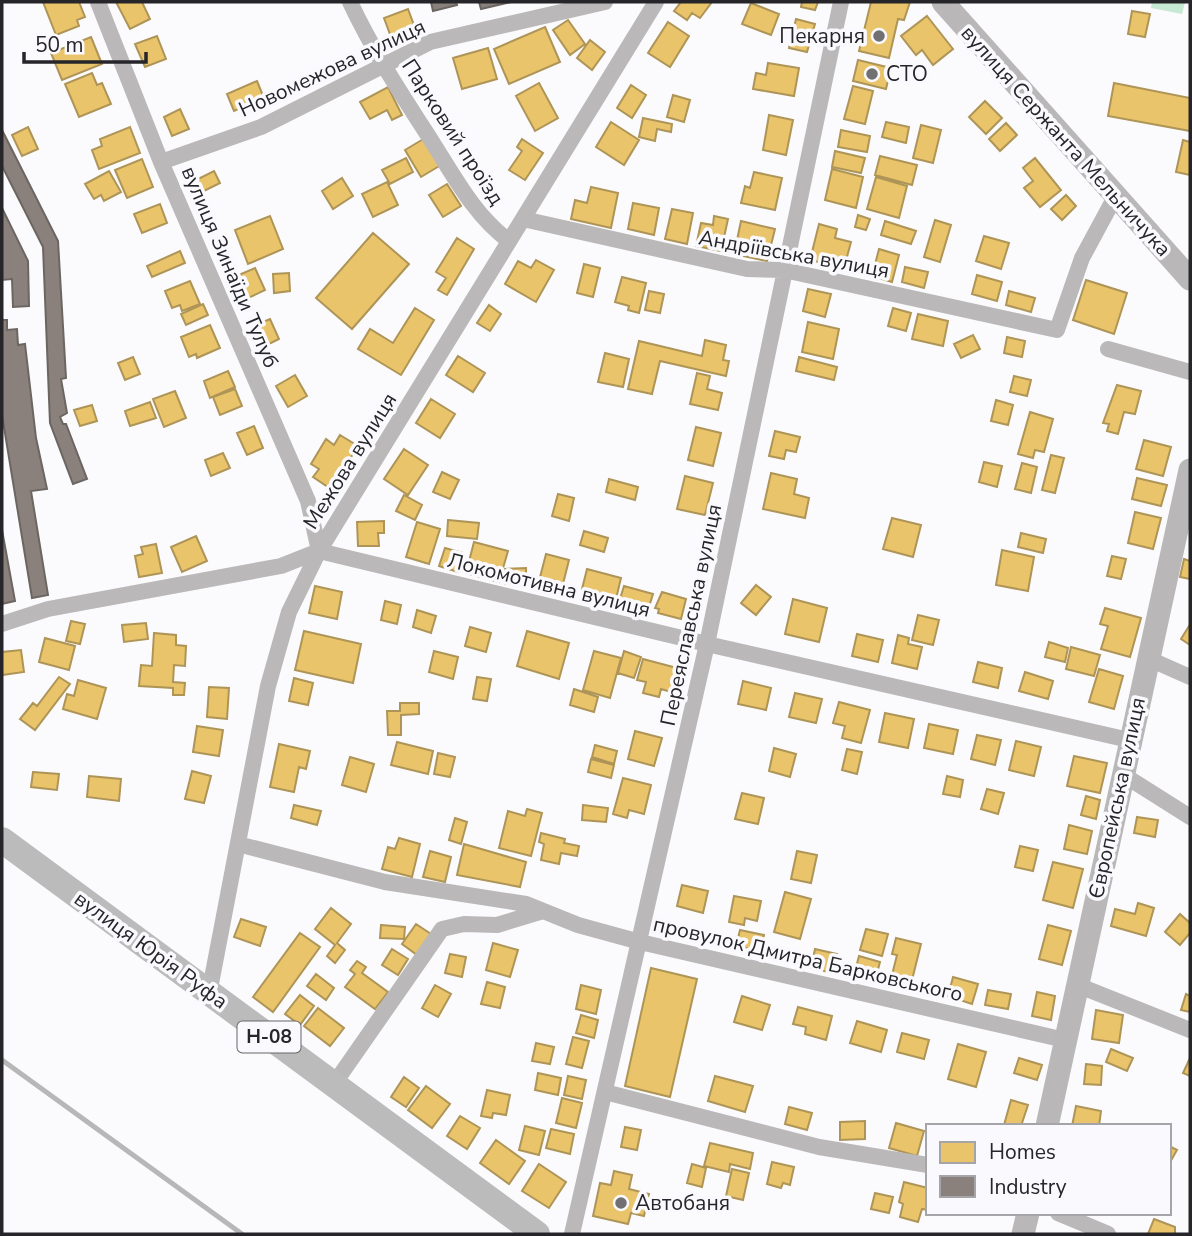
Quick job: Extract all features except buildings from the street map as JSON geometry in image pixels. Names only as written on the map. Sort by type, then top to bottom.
[{"type":"main road","name":"вулиця Юрія Руфа","points":[[2,840],[537,1234]]},
{"type":"street","name":"вулиця Зинаїди Тулуб","points":[[98,2],[161,162],[308,501],[319,551]]},
{"type":"street","name":"Парковий проїзд","points":[[350,2],[384,66],[473,206],[491,228],[509,241]]},
{"type":"street","name":"Новомежова вулиця","points":[[161,162],[261,127],[430,43],[605,2]]},
{"type":"street","name":"Межова вулиця","points":[[209,994],[268,686],[289,612],[319,551],[656,2]]},
{"type":"street","name":"Переяславська вулиця","points":[[572,1234],[707,644],[841,2]]},
{"type":"street","name":"вулиця Сержанта Мельничука","points":[[943,2],[1190,279]]},
{"type":"street","name":"Андріївська вулиця","points":[[523,219],[747,270],[784,270],[1057,330],[1082,258],[1116,195]]},
{"type":"street","points":[[1108,349],[1190,372]]},
{"type":"street","name":"Європейська вулиця","points":[[1047,1124],[1147,657],[1190,470]]},
{"type":"street","points":[[2,624],[48,609],[281,566],[319,551]]},
{"type":"street","name":"Локомотивна вулиця","points":[[319,551],[707,644],[1129,740]]},
{"type":"street","points":[[1147,657],[1190,677]]},
{"type":"street","points":[[1122,774],[1190,817]]},
{"type":"street","name":"провулок Дмитра Барковського","points":[[238,844],[385,881],[493,898],[640,942],[1065,1040]]},
{"type":"street","points":[[334,1084],[442,929],[464,924],[497,925],[543,911]]},
{"type":"street","points":[[1077,985],[1190,1030]]},
{"type":"street","points":[[605,1092],[819,1147],[926,1165]]},
{"type":"street","points":[[1023,1234],[1028,1215]]},
{"type":"street","points":[[1063,1215],[1108,1234]]},
{"type":"green space","points":[[1152,2],[1185,2],[1182,14],[1151,8]]},
{"type":"railway","points":[[2,1060],[242,1234]]},
{"type":"place","name":"Пекарня","points":[[879,36]]},
{"type":"place","name":"СТО","points":[[872,74]]},
{"type":"place","name":"Автобаня","points":[[621,1203]]}]
